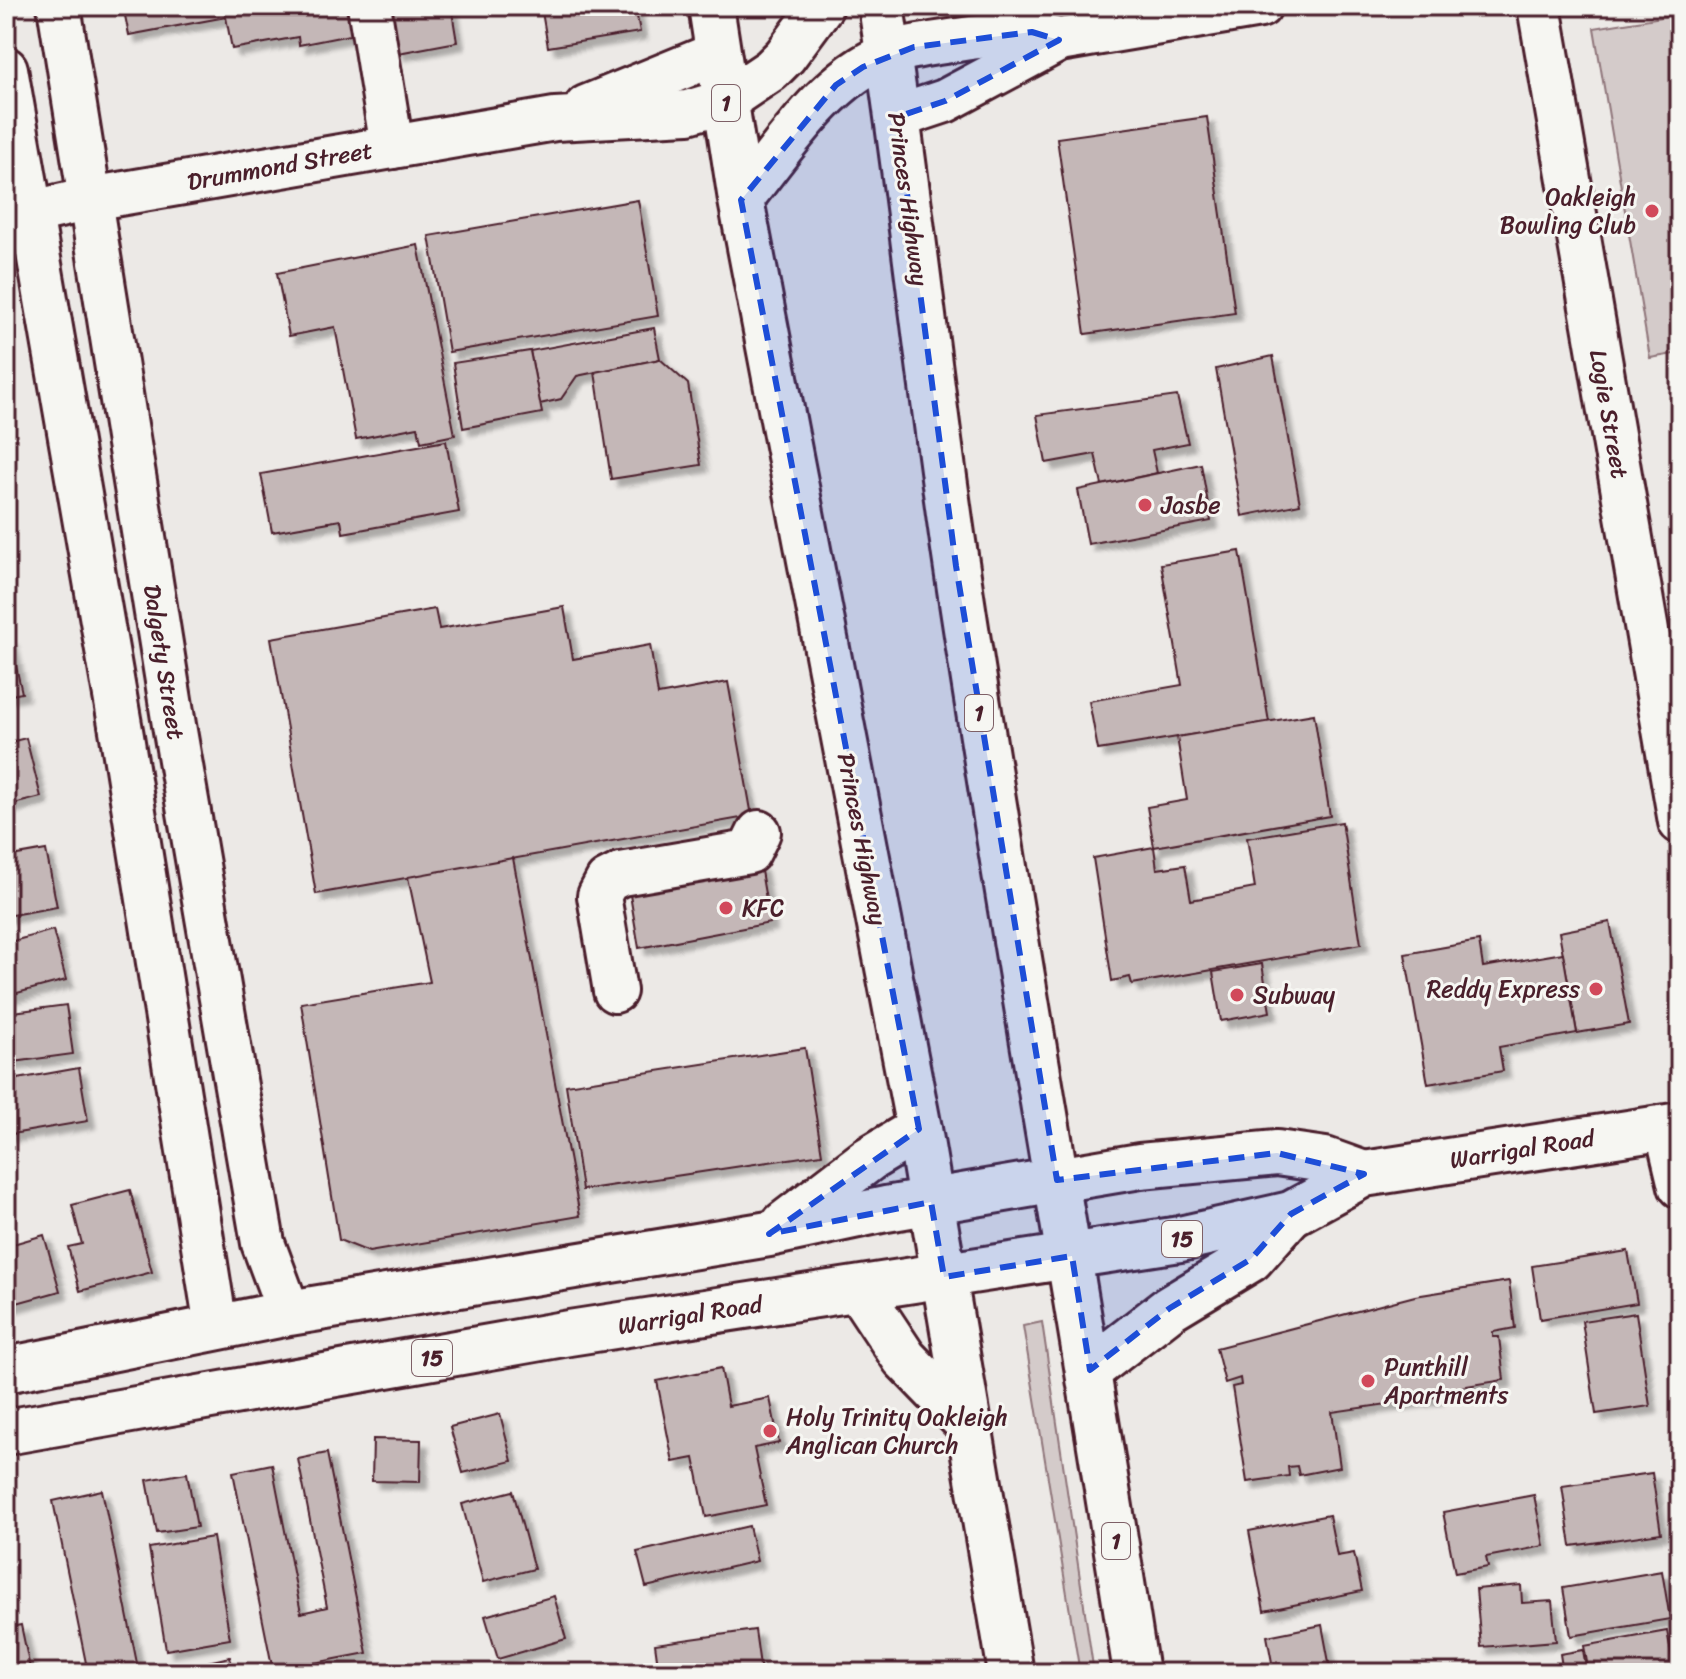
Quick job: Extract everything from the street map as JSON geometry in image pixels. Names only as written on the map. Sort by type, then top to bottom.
[{"type":"highway","name":"Princes Highway","points":[[711,6],[741,200],[919,1129],[1011,1673]]},
{"type":"highway","name":"Princes Highway","points":[[881,6],[956,566],[1072,1256],[1136,1673]]},
{"type":"highway","name":"Warrigal Road","points":[[6,1432],[569,1333],[1180,1239],[1291,1214],[1364,1174],[1673,1126]]},
{"type":"highway","points":[[769,1234],[869,1159],[919,1129]]},
{"type":"highway","name":"Warrigal Road","points":[[6,1370],[289,1313],[769,1234],[1140,1166],[1277,1153],[1325,1160],[1364,1174]]},
{"type":"highway","points":[[1090,1370],[1170,1308],[1251,1259],[1291,1214]]},
{"type":"highway","points":[[859,1290],[904,1358],[969,1425]]},
{"type":"street","name":"Dalgety Street","points":[[59,6],[174,725],[263,1243],[289,1313]]},
{"type":"street","points":[[369,6],[392,147]]},
{"type":"street","name":"Drummond Street","points":[[18,216],[90,199],[555,119],[688,112],[725,101],[785,56],[822,6]]},
{"type":"street","name":"Logie Street","points":[[1539,6],[1680,822]]},
{"type":"street","points":[[897,117],[945,101],[1059,40],[1233,8]]},
{"type":"street","points":[[741,200],[836,85],[888,54],[968,38],[1032,32],[1059,40]]},
{"type":"street","name":"Drummond Street","points":[[555,119],[718,53]]},
{"type":"street","points":[[6,69],[18,216],[122,736],[216,1327]]},
{"type":"street","points":[[122,736],[174,725]]},
{"type":"street","points":[[615,991],[599,896],[607,881],[621,874],[749,852],[759,832]]},
{"type":"street","points":[[1673,1126],[1680,1186]]},
{"type":"street","points":[[204,1255],[232,1255],[263,1243]]},
{"type":"highlighted area","points":[[1032,32],[1059,40],[945,101],[897,117],[956,566],[1057,1180],[1277,1153],[1364,1174],[1291,1214],[1251,1259],[1170,1308],[1090,1370],[1072,1256],[944,1277],[931,1202],[769,1234],[919,1129],[741,200],[836,85],[863,67],[914,47],[980,37]]},
{"type":"shaded area","name":"Oakleigh Bowling Club","points":[[1680,14],[1680,353],[1650,358],[1594,28]]},
{"type":"shaded area","points":[[1042,1322],[1094,1673],[1080,1673],[1023,1326]]},
{"type":"building","points":[[123,6],[360,6],[365,32],[299,45],[298,37],[232,49],[226,17],[129,35]]},
{"type":"building","points":[[379,6],[451,6],[457,42],[398,53]]},
{"type":"building","points":[[541,6],[635,6],[640,32],[548,47]]},
{"type":"building","points":[[1207,117],[1235,313],[1085,334],[1057,138]]},
{"type":"building","points":[[638,200],[658,316],[449,352],[429,236]]},
{"type":"building","points":[[418,245],[455,435],[421,442],[418,427],[356,439],[335,327],[289,336],[277,273]]},
{"type":"building","points":[[654,328],[660,359],[577,376],[561,399],[540,404],[530,351]]},
{"type":"building","points":[[530,351],[542,413],[463,428],[453,363]]},
{"type":"building","points":[[1273,356],[1300,504],[1242,516],[1216,369]]},
{"type":"building","points":[[660,359],[688,384],[701,465],[611,479],[595,372]]},
{"type":"building","points":[[1177,396],[1188,443],[1152,450],[1157,473],[1102,485],[1095,454],[1046,463],[1037,415]]},
{"type":"building","points":[[446,441],[459,512],[343,533],[341,520],[272,532],[261,474]]},
{"type":"building","name":"Jasbe","points":[[1201,464],[1211,521],[1088,544],[1078,490]]},
{"type":"building","points":[[1240,551],[1269,722],[1098,750],[1089,701],[1182,685],[1161,564]]},
{"type":"building","points":[[564,607],[573,659],[650,645],[658,695],[728,682],[752,816],[316,894],[271,638],[435,609],[439,629]]},
{"type":"building","points":[[6,639],[10,639],[22,693],[6,696]]},
{"type":"building","points":[[1314,714],[1330,816],[1154,847],[1147,807],[1187,800],[1177,737]]},
{"type":"building","points":[[26,738],[41,797],[6,806],[6,743]]},
{"type":"building","points":[[1342,822],[1361,944],[1132,984],[1130,977],[1112,981],[1093,858],[1154,847],[1157,869],[1185,865],[1191,900],[1255,888],[1247,838]]},
{"type":"building","points":[[46,850],[57,907],[6,916],[6,857]]},
{"type":"building","points":[[513,858],[580,1216],[369,1252],[339,1240],[301,1003],[430,982],[408,877]]},
{"type":"building","points":[[760,865],[770,923],[639,948],[629,889]]},
{"type":"building","name":"Reddy Express","points":[[1610,922],[1629,1024],[1577,1033],[1559,932]]},
{"type":"building","points":[[53,930],[66,980],[6,996],[6,943]]},
{"type":"building","points":[[1479,941],[1483,967],[1563,953],[1577,1033],[1499,1047],[1503,1071],[1428,1084],[1405,954]]},
{"type":"building","points":[[1262,964],[1270,1012],[1221,1021],[1213,972]]},
{"type":"building","points":[[66,1005],[73,1054],[6,1063],[6,1013]]},
{"type":"building","points":[[805,1048],[822,1154],[582,1190],[566,1085]]},
{"type":"building","points":[[79,1068],[88,1121],[6,1135],[6,1081]]},
{"type":"building","points":[[130,1190],[152,1272],[80,1291],[68,1247],[82,1244],[72,1205]]},
{"type":"building","points":[[44,1235],[60,1291],[6,1306],[6,1246]]},
{"type":"building","points":[[1628,1251],[1637,1303],[1540,1319],[1532,1266]]},
{"type":"building","name":"Punthill Apartments","points":[[1509,1281],[1515,1328],[1493,1332],[1493,1337],[1499,1337],[1504,1380],[1435,1391],[1436,1397],[1332,1412],[1340,1467],[1299,1475],[1297,1466],[1288,1467],[1289,1476],[1247,1482],[1232,1387],[1241,1385],[1240,1378],[1225,1383],[1216,1348],[1415,1296]]},
{"type":"building","points":[[1636,1313],[1650,1406],[1596,1414],[1582,1321]]},
{"type":"building","points":[[721,1368],[728,1406],[770,1398],[779,1443],[754,1448],[766,1505],[706,1517],[694,1458],[673,1462],[657,1381]]},
{"type":"building","points":[[500,1414],[512,1461],[463,1473],[450,1427]]},
{"type":"building","points":[[373,1439],[421,1440],[420,1482],[372,1481]]},
{"type":"building","points":[[327,1453],[367,1653],[273,1671],[233,1472],[272,1464],[301,1613],[327,1607],[298,1459]]},
{"type":"building","points":[[187,1473],[197,1527],[157,1533],[147,1480]]},
{"type":"building","points":[[1652,1473],[1661,1533],[1571,1546],[1562,1486]]},
{"type":"building","points":[[102,1490],[139,1673],[88,1673],[53,1501]]},
{"type":"building","points":[[513,1491],[534,1569],[483,1582],[462,1504]]},
{"type":"building","points":[[1534,1495],[1544,1546],[1486,1557],[1488,1567],[1455,1573],[1443,1512]]},
{"type":"building","points":[[1329,1515],[1337,1556],[1354,1553],[1362,1591],[1264,1611],[1249,1531]]},
{"type":"building","points":[[749,1526],[757,1561],[646,1587],[637,1552]]},
{"type":"building","points":[[213,1537],[230,1639],[166,1650],[149,1548]]},
{"type":"building","points":[[1662,1571],[1670,1619],[1571,1636],[1563,1588]]},
{"type":"building","points":[[1521,1585],[1522,1603],[1552,1601],[1556,1641],[1481,1647],[1476,1589]]},
{"type":"building","points":[[554,1596],[566,1639],[498,1659],[485,1616]]},
{"type":"building","points":[[21,1625],[31,1673],[6,1673],[6,1628]]},
{"type":"building","points":[[1322,1625],[1331,1673],[1274,1673],[1267,1636]]},
{"type":"building","points":[[755,1630],[761,1673],[659,1673],[655,1644]]},
{"type":"building","points":[[1667,1631],[1675,1673],[1589,1673],[1584,1646]]},
{"type":"building","points":[[1583,1650],[1587,1673],[1563,1673],[1560,1654]]},
{"type":"building","points":[[230,1657],[234,1673],[192,1673],[190,1666]]},
{"type":"place","name":"Oakleigh Bowling Club","points":[[1652,211]]},
{"type":"place","name":"Jasbe","points":[[1145,505]]},
{"type":"place","name":"KFC","points":[[726,908]]},
{"type":"place","name":"Reddy Express","points":[[1596,989]]},
{"type":"place","name":"Subway","points":[[1237,995]]},
{"type":"place","name":"Punthill Apartments","points":[[1368,1381]]},
{"type":"place","name":"Holy Trinity Oakleigh Anglican Church","points":[[770,1431]]}]
